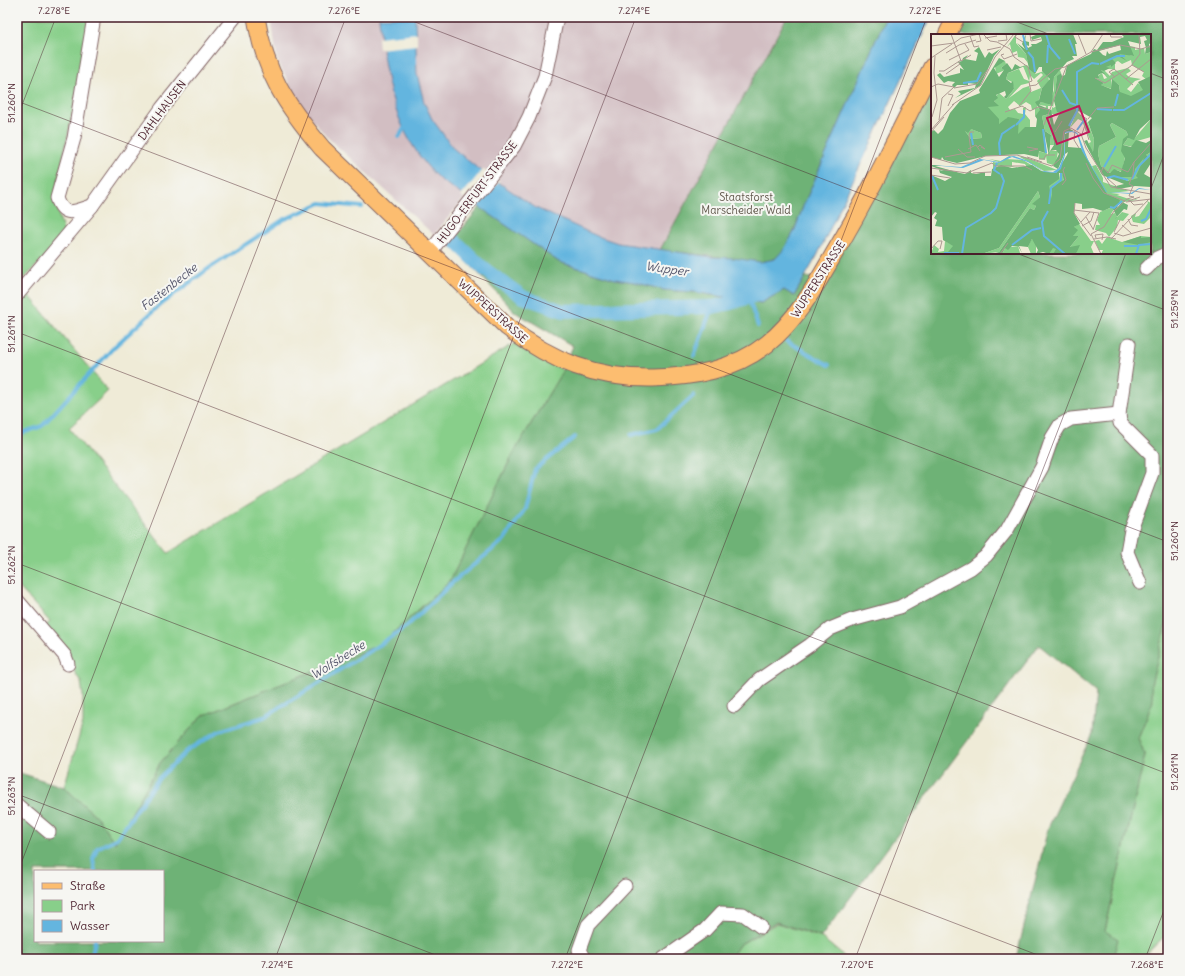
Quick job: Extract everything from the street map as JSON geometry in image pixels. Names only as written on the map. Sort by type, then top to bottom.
[{"type":"main road","name":"WUPPERSTRASSE","points":[[256,17],[266,61],[276,85],[298,120],[322,148],[507,327],[531,344],[558,360],[601,374],[647,378],[684,377],[719,369],[747,357],[766,344],[785,327],[804,304],[866,200],[931,69]]},
{"type":"main road","points":[[948,34],[956,17]]},
{"type":"street","points":[[92,206],[72,212],[64,211],[60,208],[57,198],[74,138],[94,17]]},
{"type":"street","name":"DAHLHAUSEN","points":[[17,295],[92,206],[162,108],[235,17]]},
{"type":"street","name":"HUGO-ERFURT-STRASSE","points":[[430,252],[460,212],[499,167],[514,146],[529,117],[545,76],[557,17]]},
{"type":"street","points":[[1146,268],[1157,258],[1168,252]]},
{"type":"street","points":[[1129,344],[1119,414],[1120,423],[1152,455],[1152,473],[1131,530],[1128,552],[1140,583]]},
{"type":"street","points":[[734,706],[759,680],[810,645],[830,629],[852,620],[900,608],[976,564],[995,546],[1022,505],[1042,467],[1052,438],[1060,425],[1071,419],[1119,414]]},
{"type":"street","points":[[17,600],[65,656],[68,664]]},
{"type":"street","points":[[17,805],[49,832]]},
{"type":"street","points":[[584,959],[579,950],[588,925],[625,886]]},
{"type":"street","points":[[663,959],[705,930],[721,913],[743,914],[761,927]]},
{"type":"shaded area","points":[[271,17],[787,17],[660,250],[618,243],[597,236],[536,208],[485,173],[434,235],[326,136],[299,103],[277,60]]},
{"type":"green space","points":[[17,17],[93,17],[54,200],[65,236],[17,286]]},
{"type":"green space","name":"Staatsforst Marscheider Wald","points":[[787,17],[886,17],[804,204],[790,241],[776,258],[760,262],[660,250]]},
{"type":"green space","points":[[955,17],[1168,17],[1168,617],[1151,685],[1153,701],[1138,738],[1145,755],[1105,931],[1118,939],[1113,958],[1091,955],[1090,959],[1016,959],[1048,828],[1092,734],[1096,692],[1039,645],[821,937],[776,922],[739,945],[730,959],[17,959],[17,772],[64,787],[97,817],[115,843],[160,763],[202,716],[381,644],[450,581],[513,454],[563,370],[573,346],[515,312],[450,243],[480,207],[559,262],[615,279],[665,290],[694,292],[761,303],[784,290],[794,296],[805,277],[822,279],[931,66],[931,254],[1151,254],[1151,34],[946,34]]},
{"type":"green space","points":[[28,294],[108,391],[69,428],[168,553],[515,343],[563,370],[513,454],[450,581],[381,644],[202,716],[160,763],[115,843],[97,817],[64,787],[83,723],[83,696],[81,682],[45,626],[50,622],[17,585],[17,304]]},
{"type":"green space","points":[[1168,617],[1168,903],[1165,907],[1167,934],[1141,959],[1090,959],[1105,931],[1145,755],[1138,738],[1153,701],[1151,685]]},
{"type":"green space","points":[[777,923],[822,938],[847,959],[729,959],[739,945]]},
{"type":"water","name":"Wupper","points":[[379,17],[415,17],[417,74],[424,102],[432,119],[454,149],[476,167],[536,208],[597,236],[618,243],[711,257],[733,258],[760,262],[775,259],[784,249],[794,232],[804,204],[886,17],[931,17],[817,256],[794,296],[784,290],[761,303],[694,292],[664,290],[634,282],[615,279],[559,262],[439,179],[424,162],[411,143],[394,104],[384,62]]},
{"type":"pier","points":[[417,33],[417,45],[379,49],[378,37]]},
{"type":"pier","points":[[483,169],[500,181],[477,207],[461,196]]},
{"type":"waterway","name":"Fastenbecke","points":[[399,137],[406,125]]},
{"type":"waterway","name":"Fastenbecke","points":[[17,435],[42,426],[114,347],[161,304],[208,269],[283,220],[321,203],[362,207]]},
{"type":"waterway","points":[[453,239],[484,269],[523,297],[563,311],[712,307],[759,294]]},
{"type":"waterway","points":[[748,297],[758,326]]},
{"type":"waterway","points":[[694,356],[712,307]]},
{"type":"waterway","points":[[786,341],[829,365]]},
{"type":"waterway","points":[[631,435],[657,429],[694,395]]},
{"type":"waterway","name":"Wolfsbecke","points":[[95,870],[93,859],[97,848],[117,838],[159,778],[187,751],[219,731],[264,717],[373,649],[407,626],[453,582],[504,540],[525,509],[535,469],[575,437]]},
{"type":"waterway","name":"Wolfsbecke","points":[[91,959],[95,942]]}]
